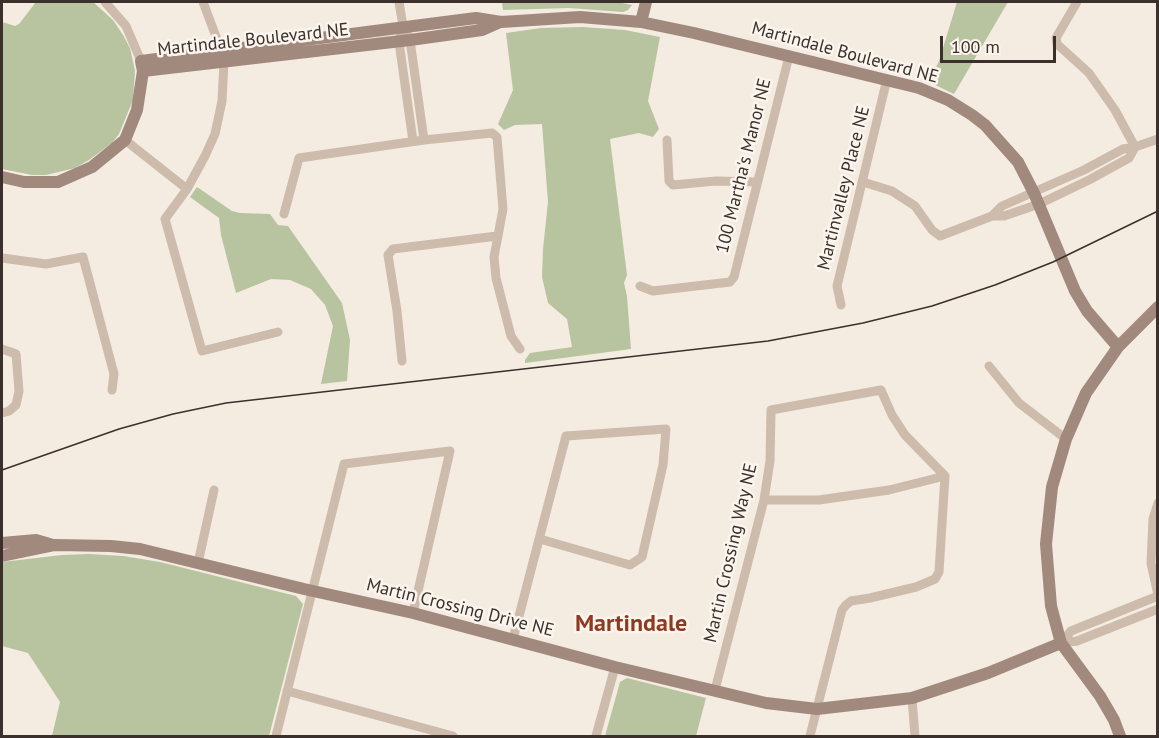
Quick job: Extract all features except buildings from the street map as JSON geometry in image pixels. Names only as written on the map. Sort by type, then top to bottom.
[{"type":"street","points":[[105,2],[126,26],[142,66]]},
{"type":"street","points":[[203,2],[223,56],[222,101],[215,134],[205,156],[187,189],[165,219],[202,351],[278,332]]},
{"type":"street","points":[[399,2],[405,41],[413,141]]},
{"type":"street","points":[[641,22],[645,2]]},
{"type":"street","points":[[1077,2],[1056,38],[1057,44],[1089,73],[1116,110],[1135,147]]},
{"type":"street","name":"Martindale Boulevard NE","points":[[223,56],[403,26],[476,18],[501,22],[580,17],[641,22],[919,88],[948,100],[972,115],[985,125],[1018,162],[1036,198],[1075,291],[1087,311],[1118,347]]},
{"type":"street","name":"Martindale Boulevard NE","points":[[2,177],[24,182],[58,182],[92,167],[125,140],[137,110],[142,66],[223,56],[405,41],[482,30],[501,22]]},
{"type":"street","points":[[405,41],[424,140]]},
{"type":"street","name":"100 Martha's Manor NE","points":[[640,286],[653,291],[730,282],[734,277],[789,56]]},
{"type":"street","name":"Martinvalley Place NE","points":[[841,305],[837,286],[887,80]]},
{"type":"street","points":[[284,214],[299,158],[413,141],[492,133],[497,137],[503,209],[494,257],[496,278],[512,336],[520,349]]},
{"type":"street","points":[[863,183],[892,191],[915,206],[932,230],[940,236],[992,216],[1002,206],[1036,198],[1123,149],[1158,138]]},
{"type":"street","points":[[125,140],[187,189]]},
{"type":"street","points":[[667,140],[669,181],[673,185],[756,182]]},
{"type":"street","points":[[402,361],[398,311],[388,255],[393,249],[497,237]]},
{"type":"street","points":[[2,258],[46,264],[83,257],[114,374],[112,390]]},
{"type":"street","points":[[1120,736],[1100,696],[1061,643],[1051,606],[1046,544],[1052,488],[1066,439],[1086,393],[1118,347],[1158,307]]},
{"type":"street","points":[[2,349],[16,354],[18,391],[16,405],[2,413]]},
{"type":"street","points":[[989,366],[1019,403],[1066,439]]},
{"type":"street","name":"Martin Crossing Way NE","points":[[715,690],[764,500],[770,461],[771,410],[881,390],[892,415],[905,435],[945,476]]},
{"type":"street","points":[[513,639],[566,436],[666,429],[663,465],[642,557],[630,565],[540,539]]},
{"type":"street","points":[[276,736],[344,464],[450,451],[413,613]]},
{"type":"street","points":[[764,500],[819,500],[889,490],[945,476],[939,572],[935,579],[916,587],[851,601],[842,610],[810,736]]},
{"type":"street","points":[[198,563],[214,490]]},
{"type":"street","points":[[1158,503],[1153,519],[1150,563],[1158,595]]},
{"type":"street","name":"Martin Crossing Drive NE","points":[[2,543],[36,540],[55,545]]},
{"type":"street","name":"Martin Crossing Drive NE","points":[[2,556],[55,545],[131,548],[413,613],[615,667],[766,703],[817,709],[912,698],[988,673],[1061,643],[1077,641],[1158,609]]},
{"type":"street","name":"Martin Crossing Drive NE","points":[[1061,643],[1071,632],[1158,595]]},
{"type":"street","points":[[596,736],[615,667]]},
{"type":"street","points":[[287,691],[453,736]]},
{"type":"street","points":[[912,698],[915,736]]},
{"type":"green space","points":[[36,2],[93,2],[113,20],[123,35],[130,48],[135,71],[133,100],[119,134],[113,142],[75,168],[46,175],[32,175],[2,169],[2,22],[15,26],[19,24]]},
{"type":"green space","points":[[502,2],[617,2],[632,5],[623,12],[569,8],[503,10]]},
{"type":"green space","points":[[957,2],[1008,2],[954,94],[929,82],[939,61]]},
{"type":"green space","points":[[583,27],[625,30],[660,37],[648,101],[659,129],[653,137],[639,133],[610,139],[627,275],[624,283],[631,349],[525,363],[530,353],[572,347],[567,319],[548,303],[542,277],[548,202],[542,124],[515,125],[504,130],[498,124],[513,90],[506,33],[541,28]]},
{"type":"green space","points":[[197,187],[232,211],[270,214],[278,225],[288,226],[342,303],[350,340],[347,381],[321,384],[333,326],[325,305],[311,289],[290,280],[271,279],[236,293],[221,235],[219,218],[190,197]]},
{"type":"green space","points":[[89,554],[123,556],[160,562],[296,596],[303,604],[269,736],[52,736],[60,702],[28,653],[2,646],[2,562]]},
{"type":"green space","points":[[627,678],[706,698],[696,736],[605,736],[620,682]]},
{"type":"tram line","points":[[2,470],[119,429],[173,414],[226,403],[768,341],[863,323],[932,306],[995,285],[1053,262],[1158,211]]},
{"type":"district","name":"Martindale","points":[[631,624]]}]
